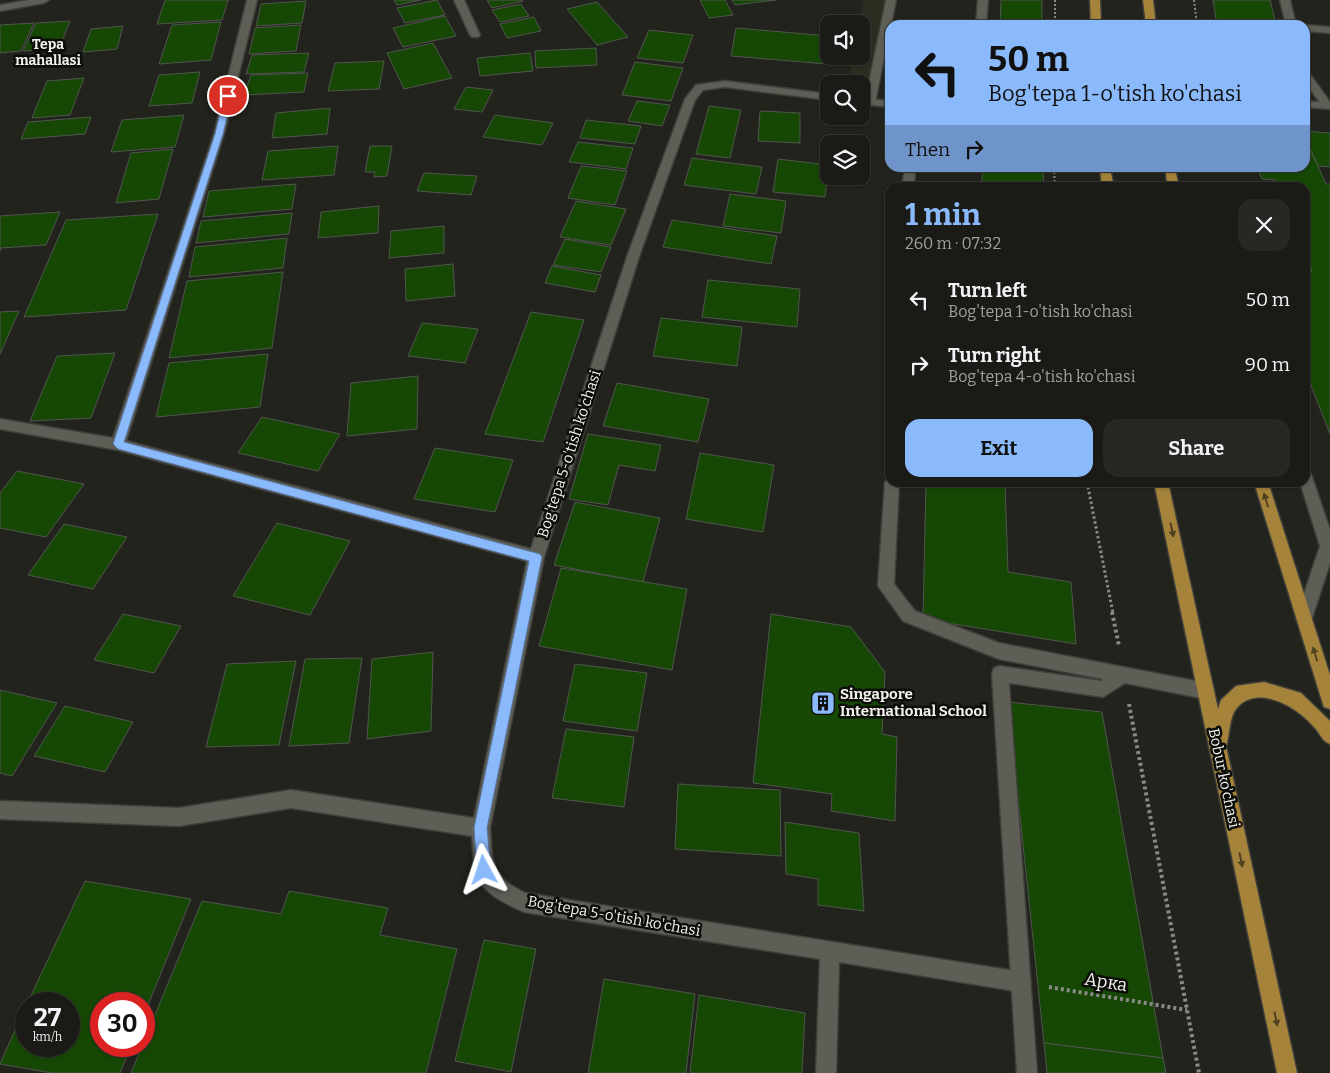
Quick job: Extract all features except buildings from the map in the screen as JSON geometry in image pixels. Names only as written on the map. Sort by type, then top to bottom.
[{"type":"main road","points":[[1095,0],[1096,20]]},
{"type":"main road","points":[[1148,0],[1150,20]]},
{"type":"main road","name":"Bobur ko'chasi","points":[[1162,487],[1287,1073]]},
{"type":"main road","points":[[1263,487],[1330,701]]},
{"type":"main road","points":[[1218,748],[1227,706],[1242,692],[1264,690],[1295,699],[1321,722],[1330,736]]},
{"type":"street","points":[[0,8],[44,0]]},
{"type":"street","points":[[118,444],[219,134],[252,0]]},
{"type":"street","points":[[459,0],[475,35]]},
{"type":"street","points":[[885,20],[890,0]]},
{"type":"street","points":[[981,20],[983,0]]},
{"type":"street","points":[[1285,0],[1291,20]]},
{"type":"street","points":[[870,84],[885,21]]},
{"type":"street","points":[[1310,28],[1330,30]]},
{"type":"street","points":[[1310,82],[1328,105]]},
{"type":"street","name":"Bog'tepa 5-o'tish ko'chasi","points":[[820,96],[725,84],[700,87],[690,99],[634,254],[536,557],[480,828],[484,870],[499,890],[524,902],[1021,982]]},
{"type":"street","points":[[870,102],[885,103]]},
{"type":"street","points":[[1310,104],[1328,105]]},
{"type":"street","points":[[0,424],[118,444],[536,557]]},
{"type":"street","points":[[892,487],[886,586],[909,616],[999,651],[1206,691]]},
{"type":"street","points":[[1304,618],[1328,546],[1308,487]]},
{"type":"street","points":[[1027,1073],[1000,674],[1103,690],[1124,674]]},
{"type":"street","points":[[0,810],[179,817],[291,799],[480,828]]},
{"type":"street","points":[[826,1073],[830,951]]},
{"type":"path","points":[[1055,0],[1055,20]]},
{"type":"path","points":[[1194,0],[1196,20]]},
{"type":"path","points":[[1088,487],[1199,1073]]},
{"type":"path","name":"Арка","points":[[1021,982],[1187,1010]]},
{"type":"shaded area","points":[[864,0],[885,0],[870,85],[870,75],[850,75],[851,65],[870,65],[870,15],[861,15]]},
{"type":"place","name":"Singapore International School","points":[[823,703]]},
{"type":"district","name":"Tepa mahallasi","points":[[48,52]]},
{"type":"route","points":[[228,96],[219,134],[118,444],[536,557],[480,828],[484,870]]}]
